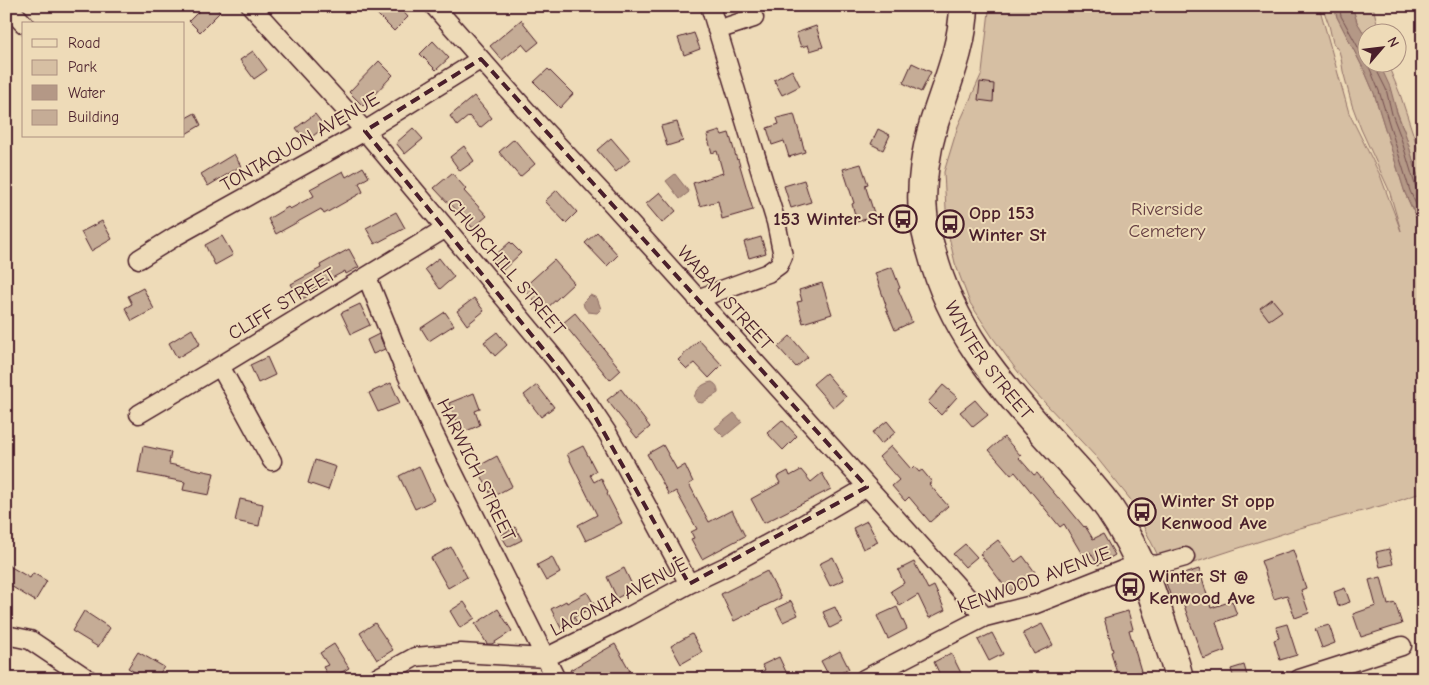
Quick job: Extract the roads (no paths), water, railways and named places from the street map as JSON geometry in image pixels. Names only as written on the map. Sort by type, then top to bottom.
[{"type":"main road","name":"WINTER STREET","points":[[964,6],[964,20],[960,40],[946,90],[933,126],[925,165],[923,212],[936,269],[954,314],[978,353],[1016,402],[1108,507],[1123,530],[1145,574],[1175,677]]},
{"type":"street","points":[[7,6],[22,22]]},
{"type":"street","name":"CHURCHILL STREET","points":[[251,6],[365,131],[555,359],[608,434],[689,584]]},
{"type":"street","name":"WABAN STREET","points":[[434,6],[985,618]]},
{"type":"street","points":[[697,299],[768,273],[779,265],[783,256],[776,222],[710,6]]},
{"type":"street","points":[[718,30],[754,18]]},
{"type":"street","name":"TONTAQUON AVENUE","points":[[139,259],[365,131],[481,59]]},
{"type":"street","name":"CLIFF STREET","points":[[139,414],[446,228]]},
{"type":"street","name":"HARWICH STREET","points":[[366,277],[434,434],[556,679]]},
{"type":"street","points":[[220,366],[272,461]]},
{"type":"street","name":"LACONIA AVENUE","points":[[375,679],[415,657],[461,653],[545,658],[752,552],[867,488]]},
{"type":"street","points":[[1140,563],[1157,565],[1184,557]]},
{"type":"street","name":"KENWOOD AVENUE","points":[[864,679],[985,618],[1036,604],[1140,563]]},
{"type":"street","points":[[6,635],[30,640],[88,679]]},
{"type":"street","points":[[1299,679],[1402,646]]},
{"type":"water","points":[[1334,6],[1352,6],[1357,22],[1356,54],[1337,17]]},
{"type":"water","points":[[1365,72],[1383,72],[1390,87],[1423,194],[1423,232],[1405,193],[1374,93]]},
{"type":"water","points":[[675,174],[689,192],[680,199],[666,181]]},
{"type":"water","points":[[590,295],[597,298],[601,309],[597,313],[588,312],[584,307],[583,302]]},
{"type":"water","points":[[712,382],[717,386],[718,393],[702,403],[697,402],[694,397],[697,391],[703,385]]},
{"type":"water","points":[[734,413],[742,422],[724,437],[715,428]]},
{"type":"place","name":"153 Winter St","points":[[903,219]]},
{"type":"place","name":"Opp 153 Winter St","points":[[950,224]]},
{"type":"place","name":"Winter St opp Kenwood Ave","points":[[1142,512]]},
{"type":"place","name":"Winter St @ Kenwood Ave","points":[[1130,587]]},
{"type":"park label","name":"Riverside Cemetery","points":[[1167,220]]}]
